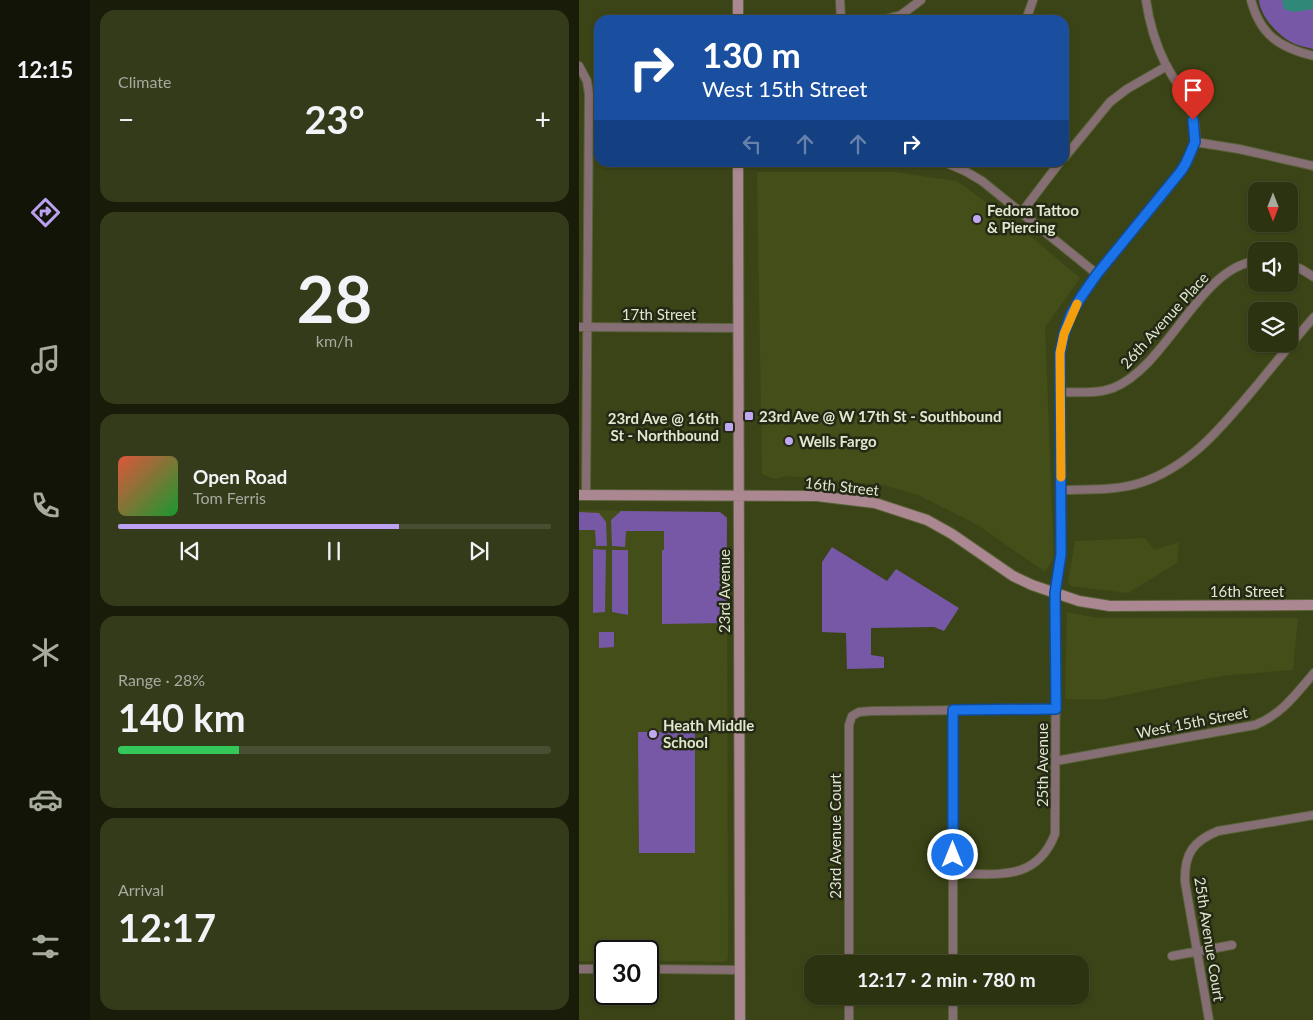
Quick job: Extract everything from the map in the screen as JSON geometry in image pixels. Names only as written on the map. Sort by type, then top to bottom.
[{"type":"main road","points":[[738,0],[738,15]]},
{"type":"main road","name":"23rd Avenue","points":[[738,167],[739,1020]]},
{"type":"main road","name":"16th Street","points":[[583,495],[835,497],[875,503],[927,520],[952,534],[1013,576],[1079,601],[1109,605],[1313,605]]},
{"type":"street","points":[[841,0],[841,15]]},
{"type":"street","points":[[901,15],[921,0]]},
{"type":"street","points":[[1028,15],[1033,0]]},
{"type":"street","points":[[1146,0],[1155,39],[1167,66],[1190,106],[1195,142],[1239,149],[1313,166]]},
{"type":"street","points":[[1251,0],[1256,18],[1275,41],[1297,52],[1313,56]]},
{"type":"street","points":[[579,66],[587,81],[589,94],[588,327],[583,495]]},
{"type":"street","points":[[1069,152],[1109,102],[1127,89],[1167,66]]},
{"type":"street","name":"25th Avenue","points":[[953,874],[1012,873],[1027,868],[1046,853],[1055,834],[1055,593],[1061,554],[1060,353],[1071,314],[1081,297],[1097,274],[1181,171],[1195,142]]},
{"type":"street","points":[[579,156],[589,156]]},
{"type":"street","points":[[956,167],[982,181],[1097,274]]},
{"type":"street","points":[[1021,212],[1056,167]]},
{"type":"street","name":"26th Avenue Place","points":[[1060,392],[1098,392],[1112,388],[1132,378],[1161,348],[1209,289],[1225,273],[1240,264],[1248,263]]},
{"type":"street","points":[[1298,268],[1313,277]]},
{"type":"street","points":[[1061,490],[1116,488],[1140,483],[1164,473],[1189,458],[1205,445],[1237,409],[1313,317]]},
{"type":"street","name":"17th Street","points":[[579,327],[738,328]]},
{"type":"street","name":"West 15th Street","points":[[1056,761],[1264,722],[1282,710],[1313,673]]},
{"type":"street","points":[[953,955],[953,710],[1056,709]]},
{"type":"street","name":"23rd Avenue Court","points":[[849,955],[849,725],[852,716],[859,712],[953,710]]},
{"type":"street","name":"25th Avenue Court","points":[[1209,1020],[1185,873],[1189,855],[1198,841],[1218,831],[1313,815]]},
{"type":"street","points":[[1172,956],[1232,945]]},
{"type":"street","points":[[579,969],[594,969]]},
{"type":"street","points":[[659,969],[739,970]]},
{"type":"street","points":[[849,1005],[849,1020]]},
{"type":"street","points":[[953,1005],[953,1020]]},
{"type":"shaded area","points":[[1259,0],[1313,0],[1313,49],[1293,43],[1276,31],[1263,13]]},
{"type":"shaded area","points":[[757,172],[894,172],[957,181],[1012,221],[1080,278],[1045,327],[1054,558],[1045,572],[976,524],[918,495],[883,485],[786,476],[774,479],[762,474]]},
{"type":"shaded area","name":"Heath Middle School","points":[[579,510],[720,512],[727,516],[727,960],[723,962],[659,961],[659,940],[594,940],[594,961],[579,961]]},
{"type":"shaded area","points":[[621,511],[720,512],[727,518],[726,623],[662,624],[662,550],[664,550],[664,531],[626,531],[625,547],[612,546],[611,520]]},
{"type":"shaded area","points":[[579,512],[599,513],[606,522],[607,546],[596,546],[595,530],[579,530]]},
{"type":"shaded area","points":[[1145,538],[1154,550],[1179,542],[1177,563],[1128,593],[1070,586],[1068,582],[1075,541]]},
{"type":"shaded area","points":[[832,547],[887,581],[896,569],[959,608],[944,631],[934,627],[871,628],[871,655],[884,657],[884,668],[847,669],[846,633],[822,632],[822,562]]},
{"type":"shaded area","points":[[593,549],[606,550],[605,612],[593,613]]},
{"type":"shaded area","points":[[612,550],[628,550],[628,615],[612,612]]},
{"type":"shaded area","points":[[1067,612],[1097,618],[1298,618],[1293,670],[1204,679],[1105,699],[1065,699]]},
{"type":"shaded area","points":[[599,632],[614,632],[614,647],[599,648]]},
{"type":"shaded area","points":[[638,732],[695,732],[695,853],[639,853]]},
{"type":"water","points":[[1282,0],[1313,0],[1313,9],[1294,12],[1284,9]]},
{"type":"slow traffic","points":[[1061,477],[1060,353],[1064,334],[1071,314],[1077,304]]},
{"type":"place","name":"Fedora Tattoo & Piercing","points":[[977,219]]},
{"type":"place","name":"23rd Ave @ W 17th St - Southbound","points":[[749,416]]},
{"type":"place","name":"23rd Ave @ 16th St - Northbound","points":[[729,427]]},
{"type":"place","name":"Wells Fargo","points":[[789,441]]},
{"type":"place","name":"Heath Middle School","points":[[653,734]]},
{"type":"route","points":[[953,855],[953,710],[1056,709],[1057,623],[1055,593],[1061,554],[1060,353],[1064,334],[1071,314],[1097,274],[1151,210],[1186,163],[1195,142],[1193,120]]}]
